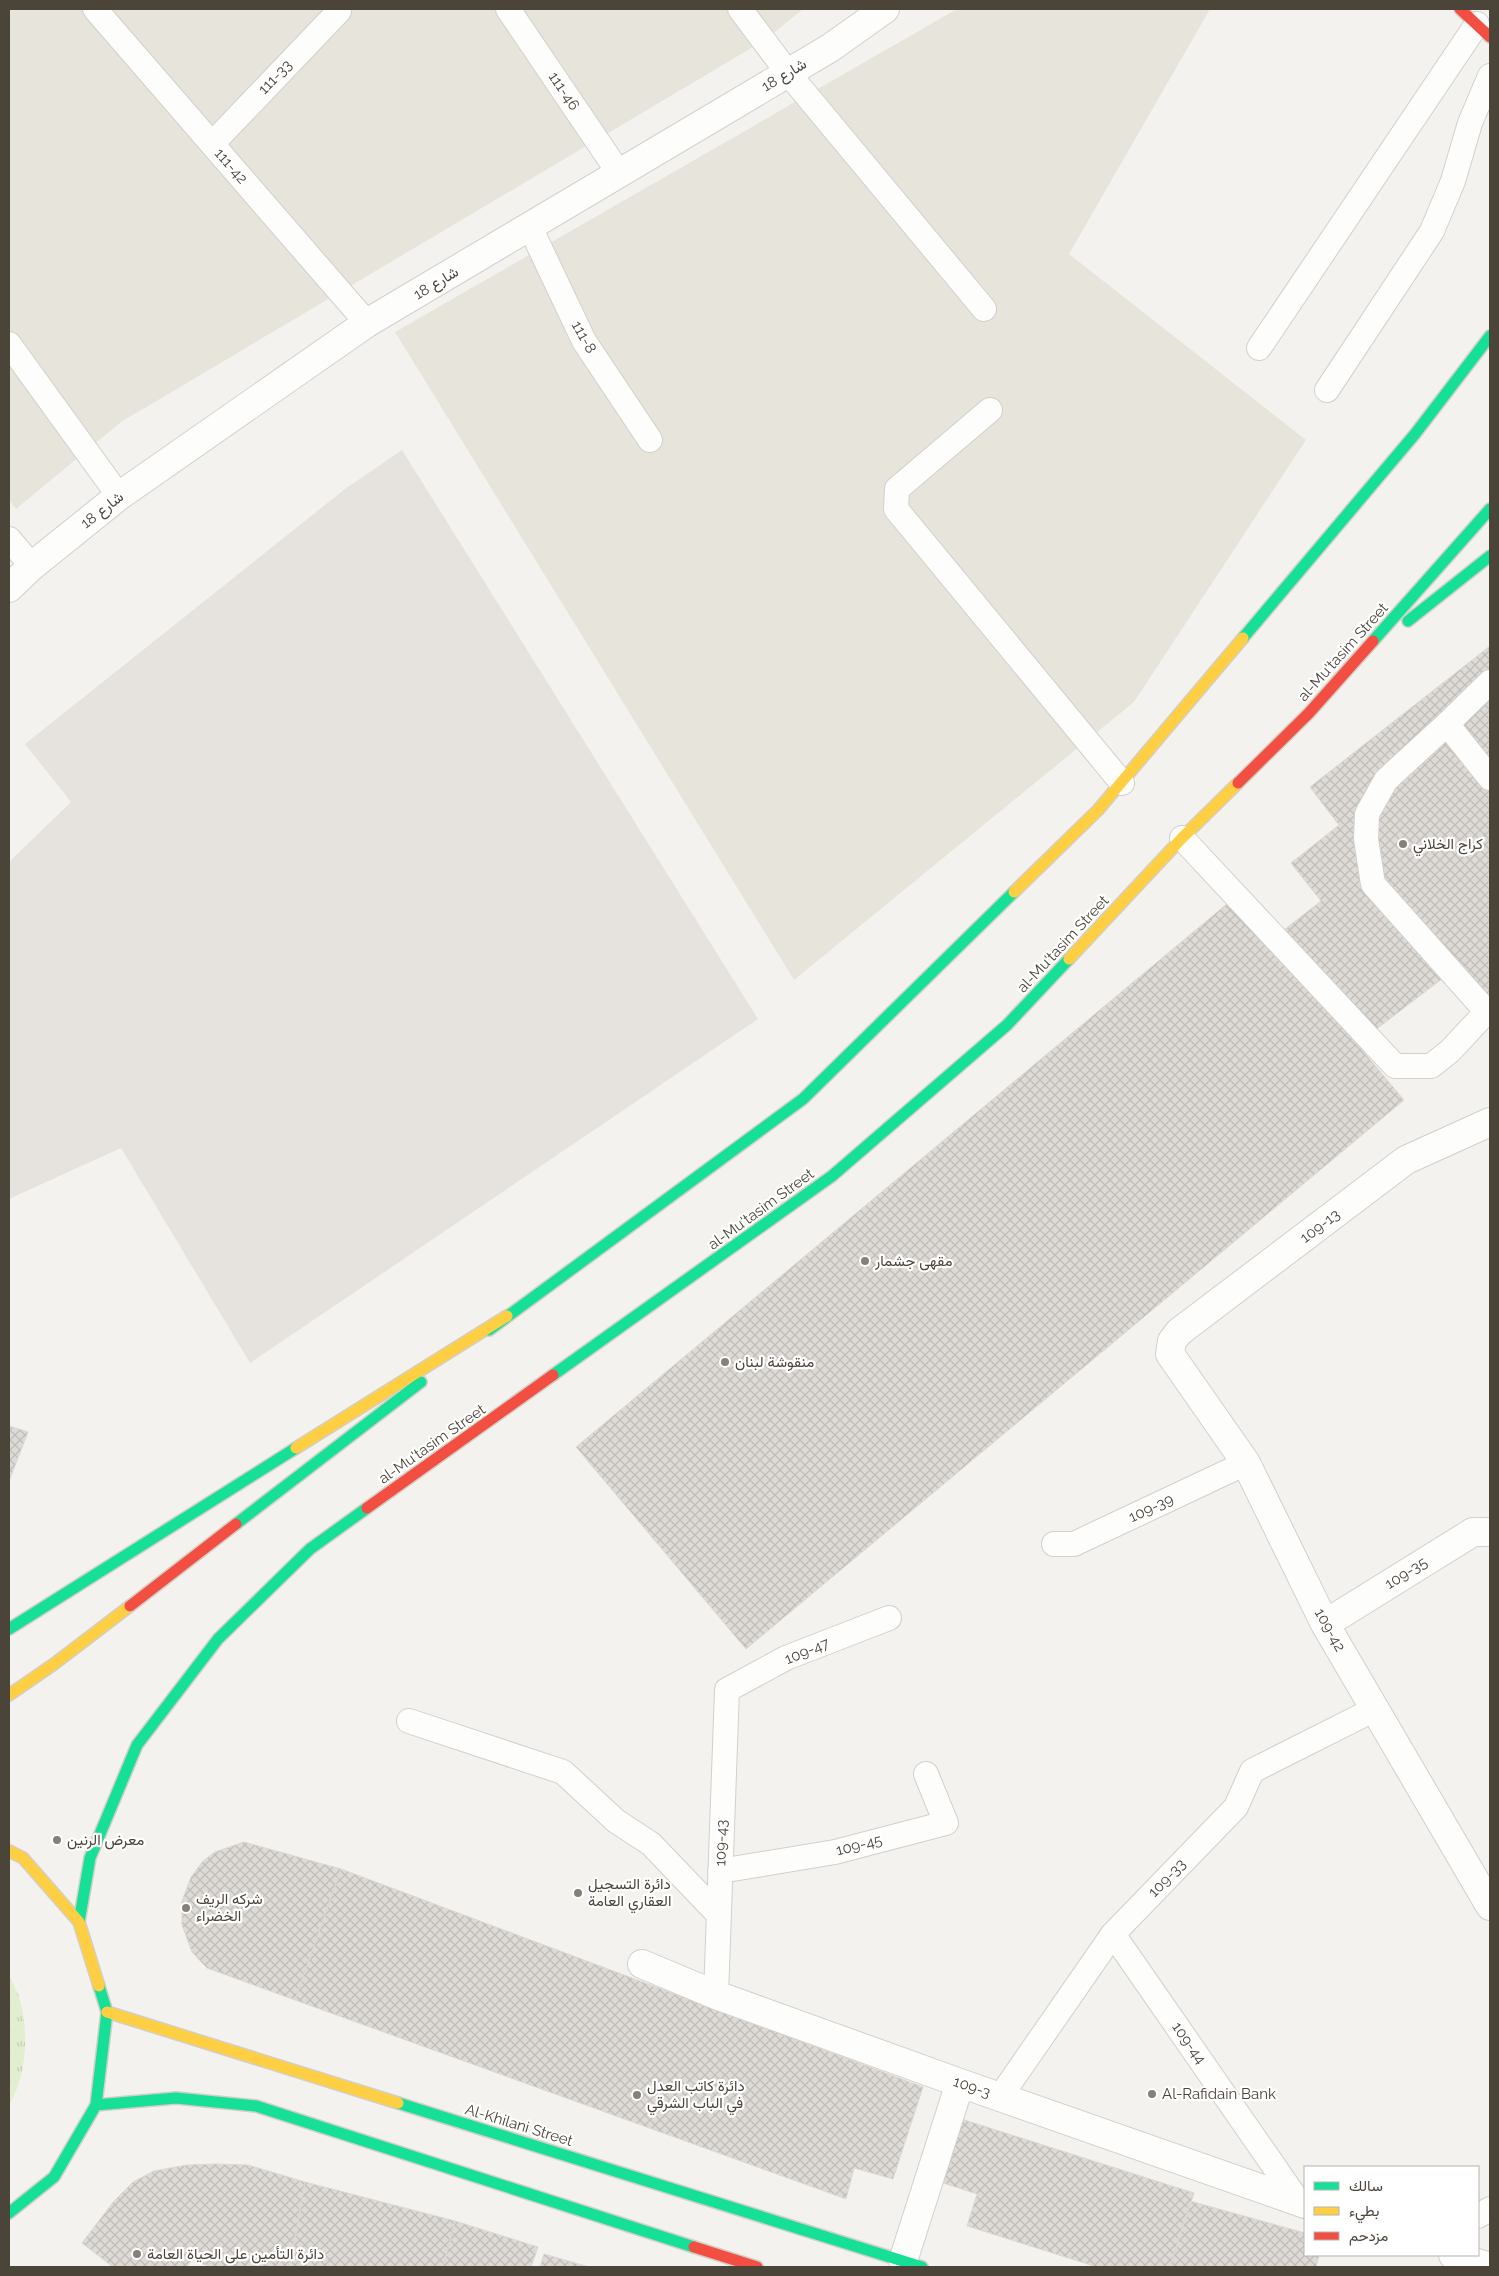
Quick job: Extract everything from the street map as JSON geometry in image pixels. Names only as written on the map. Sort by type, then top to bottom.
[{"type":"main road","points":[[9,1695],[54,1664],[507,1316],[803,1099],[1098,810],[1415,434],[1490,336]]},
{"type":"main road","name":"al-Mu'tasim Street","points":[[79,1922],[90,1858],[137,1745],[218,1639],[310,1549],[832,1176],[1008,1025],[1182,838],[1309,713],[1490,510]]},
{"type":"main road","points":[[1350,668],[1490,556]]},
{"type":"main road","points":[[9,1629],[507,1316]]},
{"type":"main road","points":[[9,1851],[22,1858],[79,1922],[107,2012],[96,2105],[54,2177],[9,2212]]},
{"type":"main road","name":"Al-Khilani Street","points":[[107,2012],[912,2264]]},
{"type":"main road","points":[[96,2105],[176,2098],[256,2106],[757,2267]]},
{"type":"street","name":"شارع 18","points":[[9,588],[32,566],[119,496],[367,323],[830,48],[885,9]]},
{"type":"street","name":"109-13","points":[[1170,1354],[1172,1340],[1180,1332],[1406,1160],[1490,1122]]},
{"type":"street","name":"109-42","points":[[1170,1354],[1246,1463],[1325,1624],[1490,1906]]},
{"type":"street","name":"109-35","points":[[1325,1624],[1473,1532],[1490,1532]]},
{"type":"street","name":"109-3","points":[[642,1964],[716,1995],[1302,2203]]},
{"type":"street","points":[[912,2264],[960,2083]]},
{"type":"street","points":[[1456,2256],[1490,2267]]},
{"type":"lane","name":"111-42","points":[[95,9],[367,323]]},
{"type":"lane","name":"111-46","points":[[508,9],[620,173]]},
{"type":"lane","points":[[740,9],[788,73],[984,309]]},
{"type":"lane","name":"111-33","points":[[212,144],[339,11]]},
{"type":"lane","points":[[1259,348],[1476,23]]},
{"type":"lane","points":[[1327,390],[1432,231],[1453,181],[1470,123],[1490,76]]},
{"type":"lane","name":"111-8","points":[[530,227],[584,340],[650,440]]},
{"type":"lane","points":[[9,344],[119,496]]},
{"type":"lane","points":[[990,410],[897,489],[896,509],[1122,783]]},
{"type":"lane","points":[[9,539],[32,566]]},
{"type":"lane","points":[[1182,838],[1395,1066],[1431,1066],[1450,1051],[1489,1010],[1374,884],[1366,839],[1367,814],[1386,780],[1490,682]]},
{"type":"lane","points":[[1447,724],[1490,778]]},
{"type":"lane","name":"109-39","points":[[1054,1544],[1074,1544],[1246,1463]]},
{"type":"lane","name":"109-47","points":[[727,1690],[786,1658],[889,1618]]},
{"type":"lane","name":"109-43","points":[[716,1995],[727,1690]]},
{"type":"lane","name":"109-33","points":[[1000,2097],[1113,1934],[1236,1807],[1252,1771],[1374,1709]]},
{"type":"lane","points":[[409,1721],[563,1772],[616,1820],[651,1844],[719,1915]]},
{"type":"lane","name":"109-45","points":[[720,1871],[835,1852],[946,1822],[926,1774]]},
{"type":"lane","name":"109-44","points":[[1113,1934],[1302,2203]]},
{"type":"lane","points":[[1479,2215],[1490,2209]]},
{"type":"shaded area","points":[[9,9],[803,9],[765,40],[121,422],[16,509],[9,500]]},
{"type":"shaded area","points":[[957,9],[1210,9],[1069,254],[1306,440],[1134,702],[794,980],[395,332]]},
{"type":"shaded area","points":[[402,450],[758,1019],[250,1363],[121,1148],[9,1199],[9,862],[71,802],[25,744],[345,489]]},
{"type":"green space","points":[[9,1976],[17,1991],[23,2013],[25,2054],[20,2081],[9,2105]]},
{"type":"building","name":"كراج الخلاني","points":[[1490,646],[1490,1004],[1460,965],[1357,1044],[1270,941],[1321,901],[1291,863],[1339,825],[1310,787]]},
{"type":"building","points":[[1234,898],[1404,1100],[746,1649],[576,1447]]},
{"type":"building","points":[[9,1426],[28,1432],[9,1481]]},
{"type":"building","points":[[244,1842],[341,1869],[295,2000],[207,1968],[192,1952],[182,1925],[182,1901],[191,1877],[203,1861],[215,1852]]},
{"type":"building","points":[[341,1869],[923,2087],[893,2179],[854,2168],[846,2199],[295,2000]]},
{"type":"building","points":[[952,2116],[1194,2193],[1170,2267],[1097,2267],[967,2226],[977,2194],[931,2179]]},
{"type":"building","points":[[187,2165],[248,2165],[305,2182],[290,2267],[211,2267],[192,2260],[186,2267],[113,2267],[82,2243],[114,2201],[133,2182],[154,2171]]},
{"type":"building","points":[[305,2182],[455,2221],[443,2267],[290,2267]]},
{"type":"building","points":[[1190,2201],[1304,2233],[1304,2256],[1319,2256],[1316,2267],[1170,2267]]},
{"type":"building","points":[[455,2221],[538,2247],[531,2267],[443,2267]]},
{"type":"building","points":[[544,2254],[589,2267],[540,2267]]},
{"type":"traffic: fast","points":[[1243,638],[1415,434],[1490,336]]},
{"type":"traffic: fast","points":[[1373,641],[1490,509]]},
{"type":"traffic: fast","points":[[1408,621],[1490,556]]},
{"type":"traffic: fast","points":[[489,1330],[803,1099],[1014,892]]},
{"type":"traffic: fast","points":[[553,1375],[832,1176],[1007,1025],[1069,959]]},
{"type":"traffic: fast","points":[[236,1524],[421,1382]]},
{"type":"traffic: fast","points":[[9,1629],[296,1448]]},
{"type":"traffic: fast","points":[[79,1922],[90,1858],[137,1745],[218,1639],[310,1549],[367,1508]]},
{"type":"traffic: fast","points":[[9,2213],[54,2177],[96,2105],[107,2012],[99,1986]]},
{"type":"traffic: fast","points":[[96,2105],[176,2098],[256,2106],[694,2247]]},
{"type":"traffic: fast","points":[[398,2103],[922,2267]]},
{"type":"traffic: slow","points":[[1014,892],[1098,810],[1243,638]]},
{"type":"traffic: slow","points":[[1069,959],[1182,838],[1238,783]]},
{"type":"traffic: slow","points":[[296,1448],[507,1316]]},
{"type":"traffic: slow","points":[[9,1695],[54,1664],[130,1606]]},
{"type":"traffic: slow","points":[[9,1851],[23,1858],[79,1922],[99,1986]]},
{"type":"traffic: slow","points":[[107,2012],[398,2103]]},
{"type":"traffic: jam","points":[[1460,9],[1490,37]]},
{"type":"traffic: jam","points":[[1238,783],[1309,713],[1373,641]]},
{"type":"traffic: jam","points":[[367,1508],[553,1375]]},
{"type":"traffic: jam","points":[[130,1606],[236,1524]]},
{"type":"traffic: jam","points":[[694,2247],[757,2267]]},
{"type":"place","name":"كراج الخلاني","points":[[1403,844]]},
{"type":"place","name":"مقهى جشمار","points":[[865,1261]]},
{"type":"place","name":"منقوشة لبنان","points":[[725,1362]]},
{"type":"place","name":"معرض الرنين","points":[[57,1840]]},
{"type":"place","name":"دائرة التسجيل العقاري العامة","points":[[578,1893]]},
{"type":"place","name":"شركه الريف الخضراء","points":[[186,1908]]},
{"type":"place","name":"Al-Rafidain Bank","points":[[1152,2094]]},
{"type":"place","name":"دائرة كاتب العدل في الباب الشرقي","points":[[637,2095]]},
{"type":"place","name":"دائرة التأمين على الحياة العامة","points":[[137,2254]]}]
